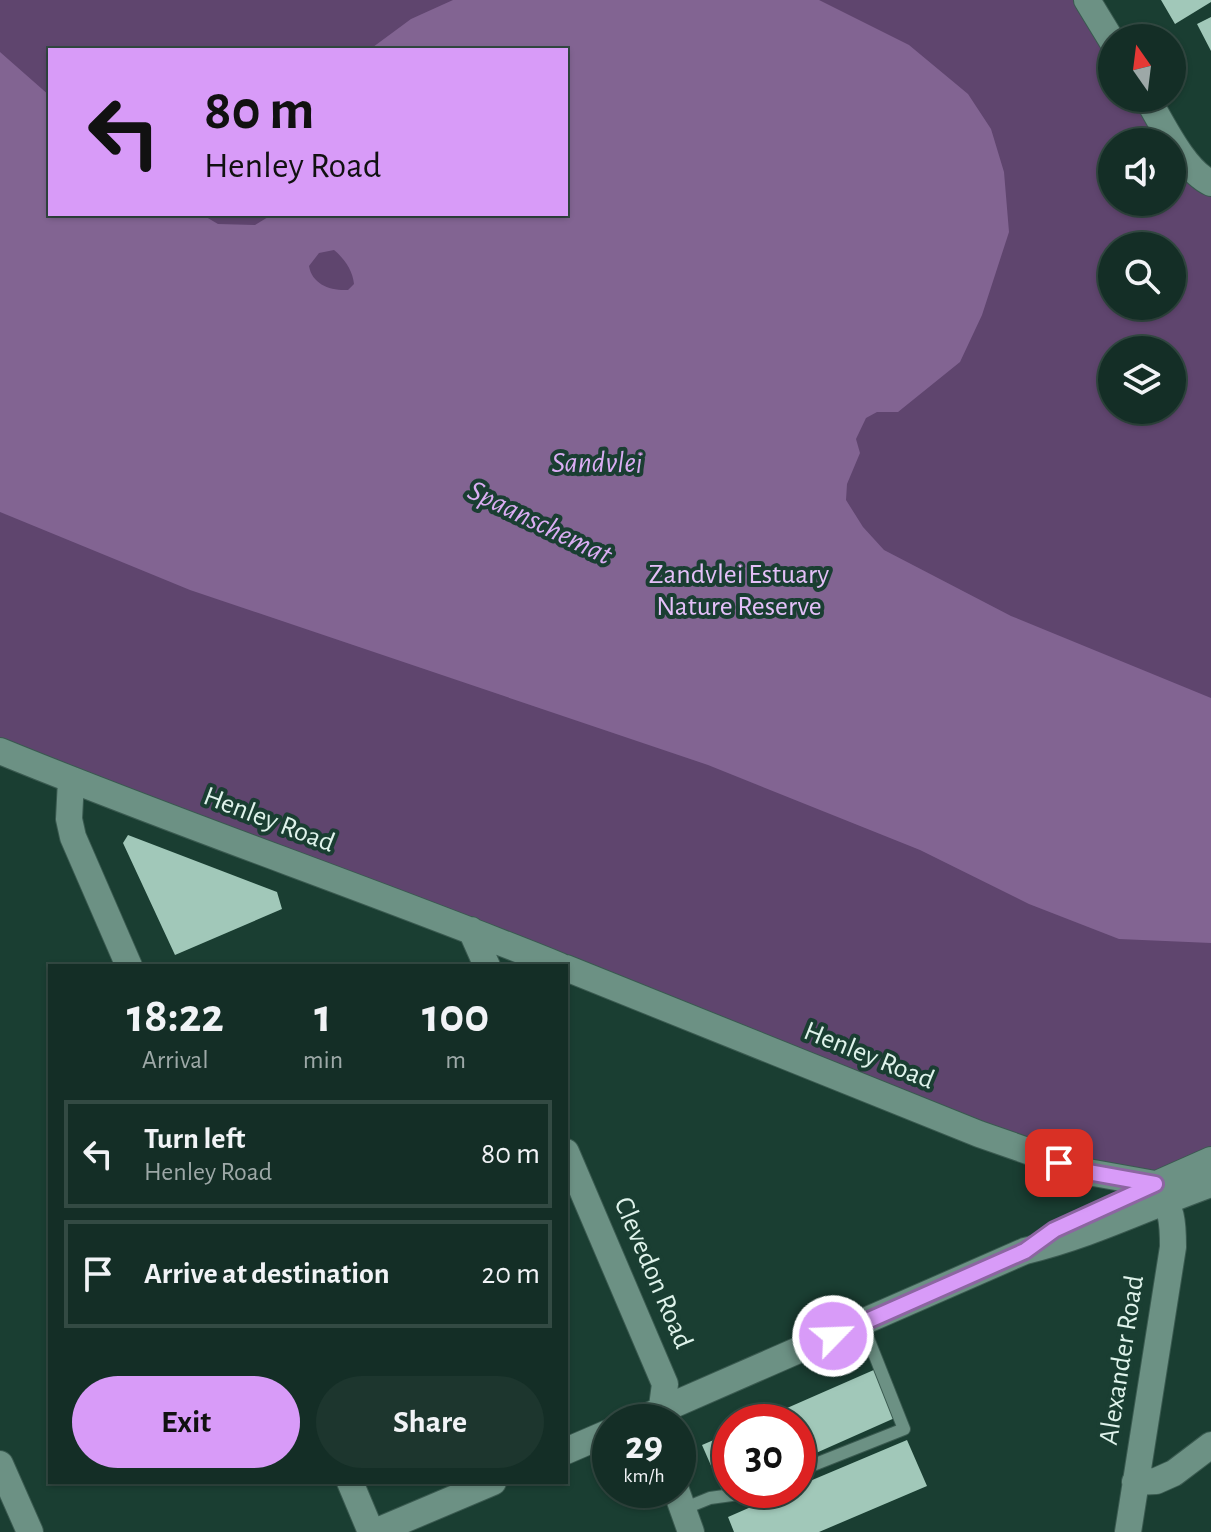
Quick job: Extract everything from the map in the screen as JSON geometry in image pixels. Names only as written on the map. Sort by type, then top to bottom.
[{"type":"street","points":[[1087,0],[1102,24]]},
{"type":"street","points":[[1155,112],[1187,164],[1210,182]]},
{"type":"street","name":"Henley Road","points":[[0,751],[555,964]]},
{"type":"street","points":[[71,780],[69,819],[73,837],[128,964]]},
{"type":"street","points":[[471,930],[486,964]]},
{"type":"street","name":"Henley Road","points":[[568,969],[979,1134],[1088,1172],[1160,1192]]},
{"type":"street","name":"Clevedon Road","points":[[568,1157],[665,1384],[662,1404]]},
{"type":"street","points":[[1160,1192],[1185,1171],[1211,1160]]},
{"type":"street","points":[[687,1404],[1025,1251],[1054,1230],[1160,1192],[1211,1184]]},
{"type":"street","name":"Alexander Road","points":[[1128,1532],[1173,1247],[1173,1218],[1160,1192]]},
{"type":"street","points":[[568,1450],[592,1440]]},
{"type":"street","points":[[1135,1482],[1156,1481],[1174,1473],[1211,1445]]},
{"type":"street","points":[[0,1464],[30,1532]]},
{"type":"street","points":[[351,1484],[373,1532],[488,1484]]},
{"type":"lane","points":[[816,1464],[904,1429],[862,1323]]},
{"type":"lane","points":[[683,1510],[712,1498]]},
{"type":"green space","name":"Zandvlei Estuary Nature Reserve","points":[[0,0],[1087,0],[1102,24],[1098,24],[1098,112],[1158,112],[1170,128],[1098,128],[1098,216],[1186,216],[1186,150],[1211,183],[1211,1160],[1122,1179],[568,968],[568,964],[558,964],[0,751]]},
{"type":"water","name":"Sandvlei","points":[[453,0],[819,0],[909,45],[968,94],[991,129],[1004,172],[1009,232],[982,315],[960,362],[898,412],[877,412],[866,418],[856,439],[860,453],[847,484],[846,500],[863,527],[884,550],[1011,616],[1211,698],[1211,943],[1119,939],[1029,904],[920,850],[708,765],[190,590],[0,512],[0,52],[48,94],[48,216],[204,216],[218,224],[255,225],[270,216],[568,216],[568,48],[372,48],[411,19]],"holes":[[[334,250],[347,265],[354,284],[348,290],[318,282],[309,266],[319,253]]]},
{"type":"building","points":[[1161,0],[1211,0],[1211,2],[1175,24]]},
{"type":"building","points":[[1211,17],[1211,51],[1197,24]]},
{"type":"building","points":[[128,835],[277,892],[282,909],[175,955],[123,843]]},
{"type":"building","points":[[876,1369],[897,1417],[816,1453],[816,1404],[796,1404]]},
{"type":"building","points":[[907,1440],[927,1486],[819,1532],[734,1532],[728,1517],[749,1508],[816,1508],[816,1478]]},
{"type":"building","points":[[712,1441],[712,1468],[702,1445]]},
{"type":"route","points":[[833,1336],[1025,1251],[1054,1230],[1155,1184],[1088,1172],[1059,1163]]},
{"type":"water label","name":"Spaanschemat","points":[[540,523]]}]
